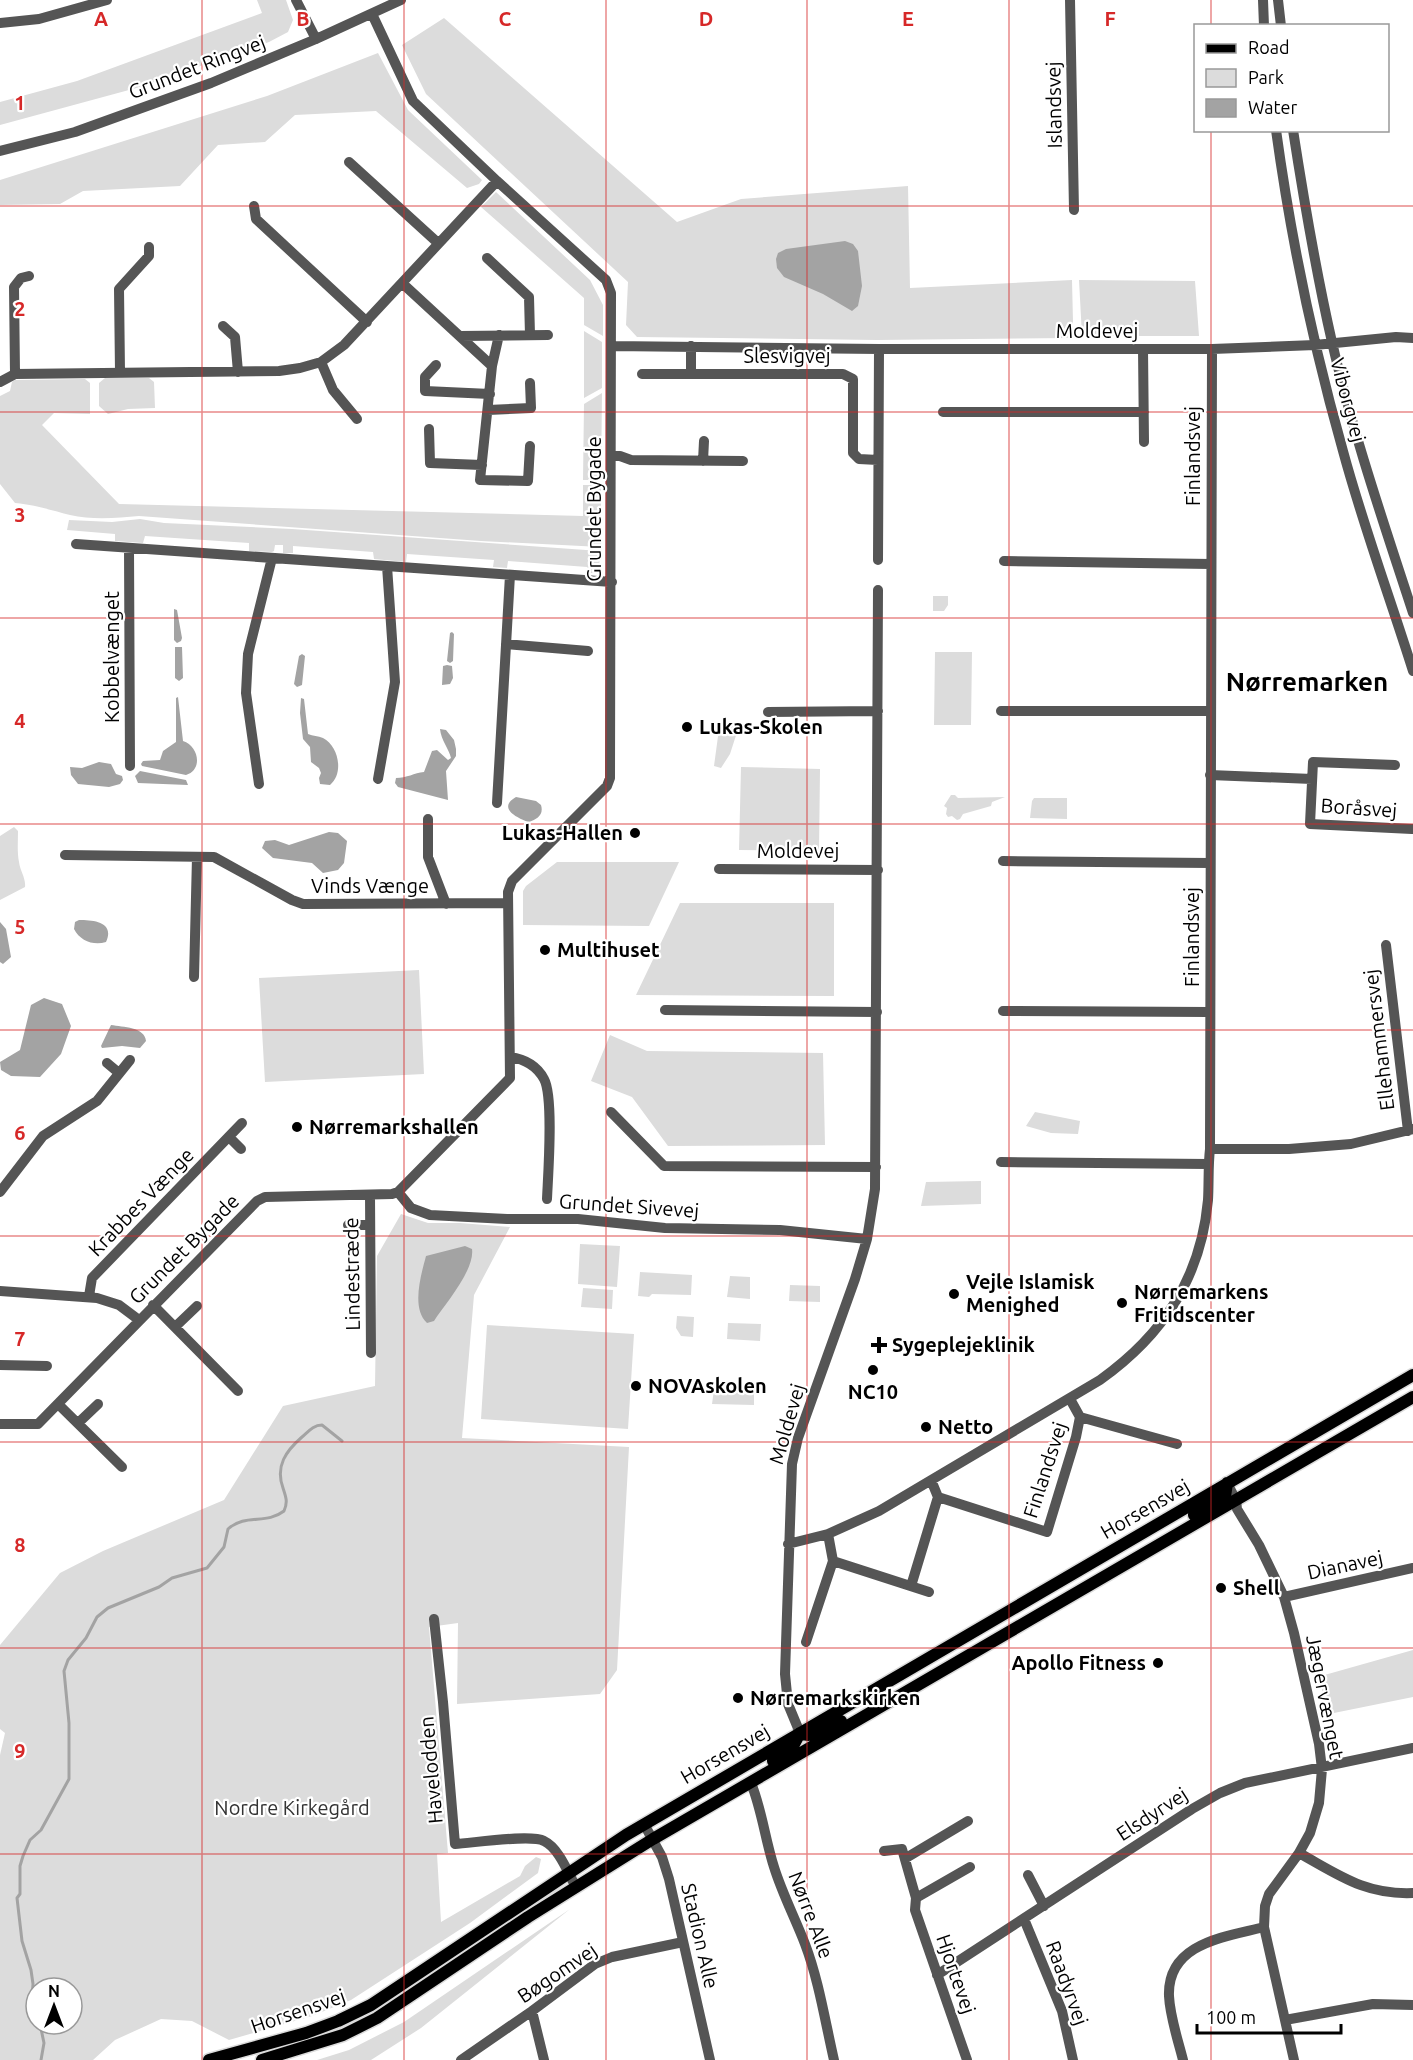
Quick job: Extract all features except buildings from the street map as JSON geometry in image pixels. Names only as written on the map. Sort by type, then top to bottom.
[{"type":"main road","name":"Horsensvej","points":[[209,2060],[306,2033],[371,2005],[567,1873],[645,1824],[1413,1375]]},
{"type":"main road","name":"Horsensvej","points":[[262,2060],[343,2036],[377,2018],[653,1839],[1413,1397]]},
{"type":"main road","points":[[1236,1500],[1238,1486],[1305,1448],[1319,1430]]},
{"type":"main road","points":[[1140,1555],[1150,1540],[1225,1497],[1227,1484]]},
{"type":"main road","points":[[718,1803],[736,1782],[791,1750],[800,1733],[808,1736],[821,1732],[938,1666],[972,1654]]},
{"type":"street","points":[[0,23],[39,19],[107,0]]},
{"type":"street","points":[[296,0],[316,39]]},
{"type":"street","name":"Grundet Ringvej","points":[[0,151],[96,124],[211,83],[401,0]]},
{"type":"street","name":"Islandsvej","points":[[1070,0],[1074,210]]},
{"type":"street","points":[[1263,0],[1264,24]]},
{"type":"street","points":[[1278,0],[1281,24]]},
{"type":"street","name":"Grundet Bygade","points":[[0,1424],[38,1424],[257,1201],[265,1197],[370,1195],[398,1192],[510,1078],[508,892],[512,881],[607,786],[610,778],[611,293],[606,280],[413,101],[372,14]]},
{"type":"street","name":"Viborgvej","points":[[1276,132],[1286,202],[1315,345],[1343,452],[1413,672]]},
{"type":"street","name":"Viborgvej","points":[[1293,132],[1307,221],[1332,343],[1367,468],[1413,614]]},
{"type":"street","points":[[349,162],[438,243]]},
{"type":"street","points":[[0,381],[15,374],[279,371],[321,362],[344,345],[367,322],[497,181]]},
{"type":"street","points":[[254,206],[256,219],[367,322]]},
{"type":"street","points":[[120,372],[119,289],[149,256],[149,247]]},
{"type":"street","points":[[487,258],[529,297],[530,335]]},
{"type":"street","points":[[15,374],[14,287],[21,279],[29,276]]},
{"type":"street","points":[[402,283],[492,366]]},
{"type":"street","points":[[223,326],[235,337],[238,372]]},
{"type":"street","points":[[460,336],[548,334]]},
{"type":"street","points":[[499,335],[492,366],[480,480],[528,481],[530,446]]},
{"type":"street","name":"Moldevej","points":[[612,346],[1212,349],[1315,345],[1396,337],[1413,338]]},
{"type":"street","points":[[691,346],[691,374]]},
{"type":"street","points":[[878,560],[879,349]]},
{"type":"street","points":[[1143,349],[1144,442]]},
{"type":"street","name":"Finlandsvej","points":[[788,1544],[828,1534],[879,1511],[1070,1399],[1126,1361],[1164,1321],[1190,1273],[1201,1239],[1208,1200],[1210,1149],[1212,349]]},
{"type":"street","points":[[321,362],[333,390],[357,419]]},
{"type":"street","points":[[436,365],[425,377],[425,391],[490,394]]},
{"type":"street","name":"Slesvigvej","points":[[642,374],[843,375],[853,379],[854,453],[858,459],[878,460]]},
{"type":"street","points":[[488,410],[531,408],[530,382]]},
{"type":"street","points":[[944,412],[1144,412]]},
{"type":"street","points":[[429,429],[430,463],[482,465]]},
{"type":"street","points":[[703,460],[704,441]]},
{"type":"street","points":[[612,456],[631,460],[743,461]]},
{"type":"street","points":[[76,544],[612,582]]},
{"type":"street","name":"Kobbelvænget","points":[[129,548],[130,766]]},
{"type":"street","points":[[259,784],[246,693],[248,654],[272,558]]},
{"type":"street","points":[[1004,561],[1211,564]]},
{"type":"street","points":[[378,779],[395,682],[387,566]]},
{"type":"street","points":[[497,803],[510,575]]},
{"type":"street","name":"Moldevej","points":[[800,1733],[788,1704],[785,1674],[790,1473],[796,1447],[844,1314],[867,1239],[874,1199],[878,870],[878,590]]},
{"type":"street","points":[[506,645],[588,651]]},
{"type":"street","points":[[768,712],[878,711]]},
{"type":"street","points":[[1001,711],[1211,711]]},
{"type":"street","name":"Boråsvej","points":[[1395,765],[1313,762],[1310,824],[1412,829]]},
{"type":"street","name":"Boråsvej","points":[[1210,775],[1312,779]]},
{"type":"street","name":"Vinds Vænge","points":[[428,819],[428,857],[446,904]]},
{"type":"street","name":"Vinds Vænge","points":[[65,855],[214,857],[303,904],[508,903]]},
{"type":"street","points":[[194,977],[197,857]]},
{"type":"street","name":"Finlandsvej","points":[[1003,861],[1210,863]]},
{"type":"street","name":"Moldevej","points":[[719,869],[878,870]]},
{"type":"street","name":"Ellehammersvej","points":[[1210,1149],[1289,1149],[1351,1144],[1411,1130],[1386,945]]},
{"type":"street","points":[[665,1010],[877,1012]]},
{"type":"street","name":"Finlandsvej","points":[[1003,1011],[1209,1012]]},
{"type":"street","points":[[510,1057],[528,1063],[537,1070],[548,1089],[547,1199]]},
{"type":"street","points":[[0,1192],[43,1136],[97,1101],[130,1060]]},
{"type":"street","points":[[107,1063],[119,1073]]},
{"type":"street","points":[[612,1112],[663,1166],[876,1167]]},
{"type":"street","name":"Krabbes Vænge","points":[[88,1296],[92,1278],[242,1123]]},
{"type":"street","points":[[229,1137],[241,1149]]},
{"type":"street","points":[[1001,1162],[1208,1164]]},
{"type":"street","name":"Grundet Sivevej","points":[[398,1192],[411,1208],[430,1215],[507,1219],[578,1219],[665,1228],[780,1230],[867,1239]]},
{"type":"street","name":"Lindestræde","points":[[370,1195],[368,1211],[371,1353]]},
{"type":"street","points":[[348,1225],[370,1225]]},
{"type":"street","points":[[0,1291],[88,1296],[119,1305],[139,1320]]},
{"type":"street","points":[[153,1305],[238,1391]]},
{"type":"street","points":[[175,1328],[197,1306]]},
{"type":"street","points":[[0,1365],[47,1366]]},
{"type":"street","name":"Finlandsvej","points":[[938,1497],[1047,1532],[1080,1417],[1070,1399]]},
{"type":"street","points":[[58,1404],[122,1467]]},
{"type":"street","points":[[78,1423],[98,1404]]},
{"type":"street","name":"Finlandsvej","points":[[1080,1417],[1177,1444]]},
{"type":"street","points":[[911,1586],[938,1497],[931,1480]]},
{"type":"street","name":"Jægervænget","points":[[1227,1484],[1236,1500],[1237,1509],[1259,1545],[1284,1597],[1319,1744],[1322,1768],[1319,1803],[1310,1833],[1299,1853],[1269,1894],[1265,1906],[1264,1927],[1294,2060]]},
{"type":"street","points":[[806,1642],[833,1561],[828,1534]]},
{"type":"street","points":[[833,1561],[929,1592]]},
{"type":"street","name":"Dianavej","points":[[1284,1597],[1413,1568]]},
{"type":"street","name":"Havelodden","points":[[434,1619],[455,1844],[543,1840],[553,1849],[576,1887]]},
{"type":"street","name":"Elsdyrvej","points":[[938,1975],[1220,1793],[1245,1783],[1413,1748]]},
{"type":"street","name":"Nørre Alle","points":[[751,1783],[757,1798],[775,1871],[806,1945],[834,2060]]},
{"type":"street","points":[[884,1851],[902,1849],[906,1858],[968,1821]]},
{"type":"street","name":"Stadion Alle","points":[[645,1824],[662,1857],[669,1879],[710,2060]]},
{"type":"street","points":[[1299,1853],[1348,1881],[1370,1890],[1393,1894],[1413,1893]]},
{"type":"street","name":"Hjortevej","points":[[906,1858],[916,1898],[915,1910],[967,2060]]},
{"type":"street","points":[[916,1898],[970,1868]]},
{"type":"street","points":[[1028,1875],[1044,1906]]},
{"type":"street","name":"Raadyrvej","points":[[1024,1919],[1062,2012],[1074,2060]]},
{"type":"street","points":[[1183,2060],[1169,1997],[1175,1968],[1195,1947],[1264,1927]]},
{"type":"street","name":"Bøgomvej","points":[[462,2060],[595,1964],[612,1957],[683,1942]]},
{"type":"street","points":[[1285,2020],[1373,2004],[1413,2005]]},
{"type":"street","points":[[532,2011],[544,2060]]},
{"type":"green space","points":[[257,0],[286,0],[293,20],[288,32],[269,42],[140,87],[0,125],[0,102],[77,81],[262,13]]},
{"type":"green space","points":[[444,18],[677,222],[741,199],[908,186],[910,288],[1072,280],[1073,322],[1070,338],[877,340],[637,337],[626,325],[628,282],[426,94],[402,45]]},
{"type":"green space","points":[[378,53],[408,110],[482,180],[479,184],[467,188],[376,111],[295,115],[265,142],[218,145],[180,186],[83,191],[60,204],[0,205],[0,180],[267,96]]},
{"type":"green space","points":[[496,192],[590,280],[603,305],[603,336],[584,325],[584,298],[481,207]]},
{"type":"green space","points":[[1079,280],[1195,281],[1199,336],[1082,336]]},
{"type":"green space","points":[[584,331],[602,342],[602,388],[584,398]]},
{"type":"green space","points":[[105,378],[149,378],[154,382],[155,408],[128,409],[108,414],[99,406],[99,383]]},
{"type":"green space","points":[[85,379],[90,383],[90,414],[54,413],[42,425],[119,504],[583,516],[583,485],[601,485],[601,547],[481,541],[139,516],[87,518],[15,503],[0,484],[0,396],[10,391],[12,382],[15,380]]},
{"type":"green space","points":[[602,393],[601,480],[583,480],[584,404]]},
{"type":"green space","points":[[140,519],[164,523],[292,529],[600,551],[599,570],[595,573],[588,573],[587,567],[508,561],[507,568],[493,567],[494,560],[407,554],[406,562],[374,559],[373,552],[293,546],[293,553],[283,553],[283,545],[275,545],[272,552],[249,551],[249,543],[145,536],[143,543],[115,541],[115,534],[67,530],[69,520],[112,522]]},
{"type":"green space","points":[[933,596],[948,596],[948,605],[944,611],[933,611]]},
{"type":"green space","points":[[935,652],[972,652],[971,725],[934,725]]},
{"type":"green space","points":[[731,721],[740,723],[730,754],[721,768],[714,766],[719,729]]},
{"type":"green space","points":[[741,767],[820,769],[819,851],[739,850]]},
{"type":"green space","points":[[951,795],[958,798],[1005,797],[992,802],[991,806],[963,814],[957,820],[952,816],[948,817],[947,808],[944,806]]},
{"type":"green space","points":[[1034,798],[1067,798],[1067,819],[1030,818]]},
{"type":"green space","points":[[14,827],[18,831],[18,858],[25,887],[0,900],[0,836]]},
{"type":"green space","points":[[557,862],[679,862],[649,926],[523,925],[523,891],[526,886]]},
{"type":"green space","points":[[680,903],[834,903],[834,996],[636,995]]},
{"type":"green space","points":[[419,970],[424,1074],[265,1082],[259,978]]},
{"type":"green space","points":[[610,1035],[647,1051],[823,1053],[825,1145],[668,1146],[632,1097],[591,1081]]},
{"type":"green space","points":[[1035,1112],[1080,1121],[1078,1134],[1051,1133],[1026,1126]]},
{"type":"green space","points":[[981,1181],[981,1204],[921,1206],[926,1182]]},
{"type":"green space","name":"Nordre Kirkegård","points":[[401,1214],[428,1223],[510,1227],[474,1295],[462,1438],[629,1447],[617,1670],[600,1694],[457,1704],[458,1623],[429,1627],[448,1853],[437,1854],[441,1922],[520,1876],[525,1866],[536,1857],[541,1859],[538,1873],[470,1923],[351,2000],[312,2016],[229,2040],[192,2021],[161,2019],[115,2040],[93,2060],[0,2060],[0,1755],[5,1733],[0,1729],[0,1645],[60,1573],[103,1551],[224,1500],[283,1406],[375,1386],[377,1256]]},
{"type":"green space","points":[[580,1244],[620,1246],[617,1287],[578,1284]]},
{"type":"green space","points":[[640,1272],[692,1275],[691,1295],[638,1296]]},
{"type":"green space","points":[[730,1276],[750,1277],[750,1299],[727,1297]]},
{"type":"green space","points":[[790,1285],[820,1286],[820,1302],[789,1301]]},
{"type":"green space","points":[[583,1288],[613,1290],[612,1309],[581,1307]]},
{"type":"green space","points":[[677,1316],[694,1317],[693,1337],[681,1336],[676,1328]]},
{"type":"green space","points":[[728,1323],[761,1324],[760,1341],[727,1339]]},
{"type":"green space","points":[[487,1325],[634,1334],[628,1429],[481,1419]]},
{"type":"green space","points":[[715,1382],[754,1384],[754,1405],[712,1404]]},
{"type":"green space","points":[[1413,1650],[1413,1697],[1324,1715],[1321,1676]]},
{"type":"green space","points":[[570,1909],[421,2028],[371,2060],[317,2060],[349,2050],[404,2022]]},
{"type":"water","points":[[845,241],[853,244],[858,251],[862,286],[858,306],[852,311],[823,294],[784,277],[777,268],[778,253],[786,249]]},
{"type":"water","points":[[174,609],[177,610],[182,638],[177,643],[174,640]]},
{"type":"water","points":[[450,633],[454,634],[453,661],[450,663],[447,661]]},
{"type":"water","points":[[175,647],[182,647],[183,678],[179,681],[175,678]]},
{"type":"water","points":[[302,654],[305,656],[302,685],[297,687],[294,684],[299,656]]},
{"type":"water","points":[[443,666],[452,666],[453,678],[450,684],[442,685]]},
{"type":"water","points":[[178,697],[183,741],[193,748],[197,758],[195,768],[186,775],[141,764],[143,761],[160,760],[163,751],[176,742],[176,698]]},
{"type":"water","points":[[301,698],[304,699],[308,734],[323,738],[336,753],[337,774],[330,785],[320,784],[321,773],[319,768],[311,762],[310,747],[303,739]]},
{"type":"water","points":[[440,729],[446,730],[454,740],[456,749],[456,756],[446,771],[448,800],[398,787],[395,783],[396,778],[424,772],[432,751],[437,750],[448,760],[451,758]]},
{"type":"water","points":[[99,762],[111,764],[116,774],[122,776],[123,780],[120,784],[109,787],[78,784],[71,775],[70,767],[82,768]]},
{"type":"water","points":[[140,771],[186,780],[188,785],[138,783],[135,776]]},
{"type":"water","points":[[516,797],[536,801],[541,805],[542,811],[539,816],[529,822],[511,812],[508,805]]},
{"type":"water","points":[[329,832],[338,833],[347,841],[344,863],[338,870],[323,873],[312,863],[273,858],[262,848],[265,841],[275,840],[289,845]]},
{"type":"water","points":[[79,920],[97,922],[105,926],[108,930],[106,942],[92,943],[80,937],[74,929],[75,922]]},
{"type":"water","points":[[0,922],[6,929],[11,957],[3,964],[0,962]]},
{"type":"water","points":[[44,998],[62,1004],[71,1026],[61,1054],[40,1077],[11,1076],[1,1070],[0,1062],[20,1050],[31,1005]]},
{"type":"water","points":[[111,1025],[138,1030],[145,1036],[146,1041],[140,1048],[122,1046],[102,1048]]},
{"type":"water","points":[[465,1246],[472,1249],[469,1267],[434,1321],[427,1323],[422,1317],[418,1300],[426,1256]]},
{"type":"waterway","points":[[32,1976],[22,1941],[17,1898],[20,1894],[20,1866],[30,1840],[41,1830],[69,1779],[69,1723],[64,1671],[68,1660],[86,1638],[97,1617],[108,1608],[159,1587],[172,1578],[207,1568],[224,1547],[228,1529],[242,1521],[270,1517],[284,1511],[286,1500],[281,1480],[281,1466],[291,1448],[311,1429],[322,1425],[342,1441]]},
{"type":"waterway","points":[[41,2060],[44,2043],[43,2036]]},
{"type":"place","name":"Lukas-Skolen","points":[[687,727]]},
{"type":"place","name":"Lukas-Hallen","points":[[635,833]]},
{"type":"place","name":"Multihuset","points":[[545,950]]},
{"type":"place","name":"Nørremarkshallen","points":[[297,1127]]},
{"type":"place","name":"Vejle Islamisk Menighed","points":[[954,1294]]},
{"type":"place","name":"Nørremarkens Fritidscenter","points":[[1122,1303]]},
{"type":"place","name":"Sygeplejeklinik","points":[[879,1345]]},
{"type":"place","name":"NC10","points":[[873,1370]]},
{"type":"place","name":"NOVAskolen","points":[[636,1386]]},
{"type":"place","name":"Netto","points":[[926,1427]]},
{"type":"place","name":"Shell","points":[[1221,1588]]},
{"type":"place","name":"Apollo Fitness","points":[[1158,1663]]},
{"type":"place","name":"Nørremarkskirken","points":[[738,1698]]},
{"type":"district","name":"Nørremarken","points":[[1307,682]]}]
